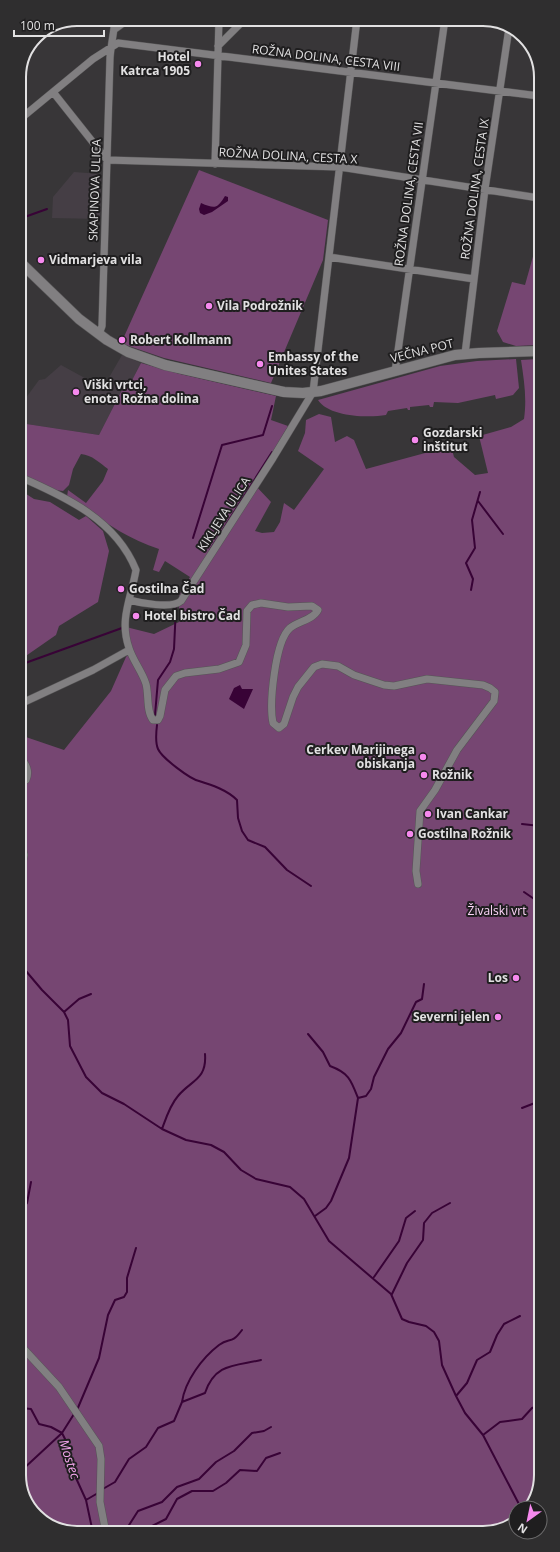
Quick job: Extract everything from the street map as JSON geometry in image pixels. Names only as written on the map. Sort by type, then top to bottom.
[{"type":"main road","name":"VEČNA POT","points":[[26,268],[64,305],[99,334],[128,352],[166,365],[284,392],[313,392],[465,354],[534,351]]},
{"type":"street","points":[[115,29],[119,26]]},
{"type":"street","points":[[215,164],[219,26]]},
{"type":"street","points":[[218,46],[238,26]]},
{"type":"street","points":[[313,392],[356,26]]},
{"type":"street","name":"ROŽNA DOLINA, CESTA VII","points":[[395,372],[444,26]]},
{"type":"street","name":"SKAPINOVA ULICA","points":[[99,334],[102,326],[111,46],[115,29]]},
{"type":"street","name":"ROŽNA DOLINA, CESTA IX","points":[[465,354],[485,189],[508,33]]},
{"type":"street","name":"ROŽNA DOLINA, CESTA VIII","points":[[111,46],[118,43],[351,71],[534,95]]},
{"type":"street","points":[[26,114],[111,46]]},
{"type":"street","points":[[52,92],[107,160]]},
{"type":"street","name":"ROŽNA DOLINA, CESTA X","points":[[107,160],[340,167],[534,197]]},
{"type":"street","points":[[329,257],[474,279]]},
{"type":"street","name":"KIKLJEVA ULICA","points":[[129,600],[167,604],[176,604],[181,601],[273,458],[313,392]]},
{"type":"street","points":[[26,480],[62,496],[114,533],[136,570],[124,622],[129,650],[146,685],[150,714],[155,720],[160,716],[165,690],[176,676],[185,673],[202,673],[220,669],[239,662],[246,645],[247,612],[252,605],[261,603],[288,607],[312,606],[318,610],[313,616],[291,627],[284,635],[274,677],[272,706],[273,723],[279,728],[284,724],[298,687],[314,667],[322,664],[338,666],[354,674],[384,685],[394,686],[427,679],[483,685],[495,692],[494,701],[457,750],[435,790],[420,811],[416,871],[418,884]]},
{"type":"street","points":[[26,701],[93,670],[129,650]]},
{"type":"street","points":[[26,765],[28,774],[26,780]]},
{"type":"street","points":[[26,1351],[59,1387],[99,1446],[101,1459],[100,1502],[105,1526]]},
{"type":"shaded area","points":[[74,172],[101,174],[100,219],[52,218],[53,197]]},
{"type":"shaded area","points":[[225,196],[228,197],[228,201],[212,212],[204,215],[200,213],[199,209],[201,203],[215,207],[218,206]]},
{"type":"shaded area","name":"Viški vrtci, enota Rožna dolina","points":[[122,355],[141,363],[128,388],[124,386],[99,435],[26,424],[26,398],[39,380],[45,379],[61,365],[103,388]]},
{"type":"shaded area","points":[[240,685],[242,689],[253,689],[244,709],[229,699],[234,688]]},
{"type":"green space","points":[[199,170],[328,220],[323,260],[271,383],[164,358],[123,344],[123,339]]},
{"type":"green space","points":[[534,253],[534,345],[516,346],[503,342],[497,331],[512,282],[525,285]]},
{"type":"green space","points":[[516,359],[519,388],[513,395],[496,399],[495,395],[458,403],[434,402],[433,407],[430,407],[429,405],[410,407],[410,410],[407,408],[388,411],[386,415],[378,416],[359,416],[340,413],[323,406],[318,400],[440,366],[477,361]]},
{"type":"green space","name":"Živalski vrt","points":[[534,359],[534,1475],[529,1498],[528,1500],[508,1500],[508,1519],[490,1526],[73,1526],[57,1522],[39,1509],[30,1495],[26,1482],[26,737],[64,750],[111,691],[126,657],[132,650],[126,627],[154,634],[179,622],[179,596],[190,577],[165,561],[159,572],[153,570],[159,549],[122,533],[67,497],[68,490],[86,503],[103,481],[108,469],[99,462],[81,454],[73,469],[69,485],[63,491],[55,490],[26,478],[26,424],[99,435],[124,386],[128,388],[141,363],[180,374],[276,396],[271,420],[288,426],[254,484],[271,502],[255,531],[262,533],[274,532],[280,522],[284,503],[294,510],[324,469],[298,451],[305,433],[306,420],[319,414],[331,417],[335,442],[347,436],[354,440],[366,469],[451,446],[454,457],[475,475],[488,473],[479,436],[511,427],[524,419],[524,382],[521,360]]},
{"type":"green space","points":[[26,494],[34,499],[50,502],[79,520],[86,516],[103,531],[109,551],[98,602],[59,626],[56,635],[26,656]]},
{"type":"waterway","points":[[26,216],[47,209]]},
{"type":"waterway","points":[[193,538],[222,445],[263,435],[272,406]]},
{"type":"waterway","points":[[210,550],[272,452]]},
{"type":"waterway","points":[[471,590],[473,579],[466,563],[475,548],[472,520],[480,492]]},
{"type":"waterway","points":[[478,501],[503,534]]},
{"type":"waterway","points":[[155,715],[158,680],[170,662],[174,649],[176,606]]},
{"type":"waterway","points":[[26,663],[122,628]]},
{"type":"waterway","points":[[157,725],[157,746],[165,758],[189,776],[219,788],[233,796],[237,800],[238,818],[242,831],[248,840],[265,847],[287,870],[311,886]]},
{"type":"waterway","points":[[522,824],[534,825]]},
{"type":"waterway","points":[[524,892],[534,899]]},
{"type":"waterway","points":[[26,971],[64,1012],[68,1020],[70,1046],[86,1077],[102,1093],[124,1104],[162,1129],[186,1140],[211,1145],[224,1152],[241,1170],[256,1179],[290,1187],[304,1199],[329,1241],[391,1294],[402,1319],[426,1326],[434,1332],[439,1341],[442,1365],[456,1396],[465,1413],[483,1435],[517,1500]]},
{"type":"waterway","points":[[315,1216],[326,1208],[331,1201],[349,1158],[358,1098],[366,1096],[371,1089],[374,1077],[388,1049],[401,1033],[416,1002],[422,999],[424,984]]},
{"type":"waterway","points":[[64,1012],[79,999],[91,994]]},
{"type":"waterway","points":[[308,1034],[323,1052],[330,1066],[345,1074],[353,1086],[358,1098]]},
{"type":"waterway","points":[[162,1129],[168,1112],[175,1100],[201,1074],[205,1063],[205,1054]]},
{"type":"waterway","points":[[522,1108],[534,1103]]},
{"type":"waterway","points":[[26,1204],[31,1182]]},
{"type":"waterway","points":[[392,1294],[407,1263],[423,1240],[424,1223],[432,1213],[450,1203]]},
{"type":"waterway","points":[[374,1277],[399,1241],[406,1218],[415,1211]]},
{"type":"waterway","points":[[77,1410],[99,1358],[108,1315],[115,1300],[124,1297],[127,1292],[127,1278],[136,1248]]},
{"type":"waterway","points":[[456,1396],[467,1383],[477,1360],[490,1352],[497,1335],[504,1324],[520,1316]]},
{"type":"waterway","points":[[182,1402],[187,1386],[195,1370],[206,1356],[219,1345],[235,1338],[242,1330]]},
{"type":"waterway","points":[[101,1490],[115,1482],[129,1459],[146,1447],[158,1428],[174,1421],[182,1402],[205,1393],[209,1383],[220,1371],[234,1365],[261,1360]]},
{"type":"waterway","points":[[483,1435],[500,1422],[522,1419],[534,1407]]},
{"type":"waterway","name":"Mostec","points":[[26,1408],[31,1409],[39,1424],[51,1427],[62,1433],[66,1441],[76,1478],[86,1500],[92,1526]]},
{"type":"waterway","points":[[26,1466],[62,1433],[74,1414]]},
{"type":"waterway","points":[[128,1526],[138,1511],[162,1502],[177,1487],[199,1479],[216,1462],[234,1451],[252,1433],[264,1431],[271,1427]]},
{"type":"waterway","points":[[152,1526],[166,1519],[177,1499],[192,1491],[213,1491],[226,1483],[240,1470],[257,1471],[266,1458],[280,1453]]},
{"type":"waterway","points":[[86,1500],[98,1493]]},
{"type":"place","name":"Hotel Katrca 1905","points":[[198,64]]},
{"type":"place","name":"Vidmarjeva vila","points":[[41,260]]},
{"type":"place","name":"Vila Podrožnik","points":[[209,306]]},
{"type":"place","name":"Robert Kollmann","points":[[122,340]]},
{"type":"place","name":"Embassy of the Unites States","points":[[260,364]]},
{"type":"place","name":"Viški vrtci, enota Rožna dolina","points":[[76,392]]},
{"type":"place","name":"Gozdarski inštitut","points":[[415,440]]},
{"type":"place","name":"Gostilna Čad","points":[[121,589]]},
{"type":"place","name":"Hotel bistro Čad","points":[[136,616]]},
{"type":"place","name":"Cerkev Marijinega obiskanja","points":[[423,757]]},
{"type":"place","name":"Rožnik","points":[[424,775]]},
{"type":"place","name":"Ivan Cankar","points":[[428,814]]},
{"type":"place","name":"Gostilna Rožnik","points":[[410,834]]},
{"type":"place","name":"Los","points":[[516,978]]},
{"type":"place","name":"Severni jelen","points":[[498,1017]]}]
